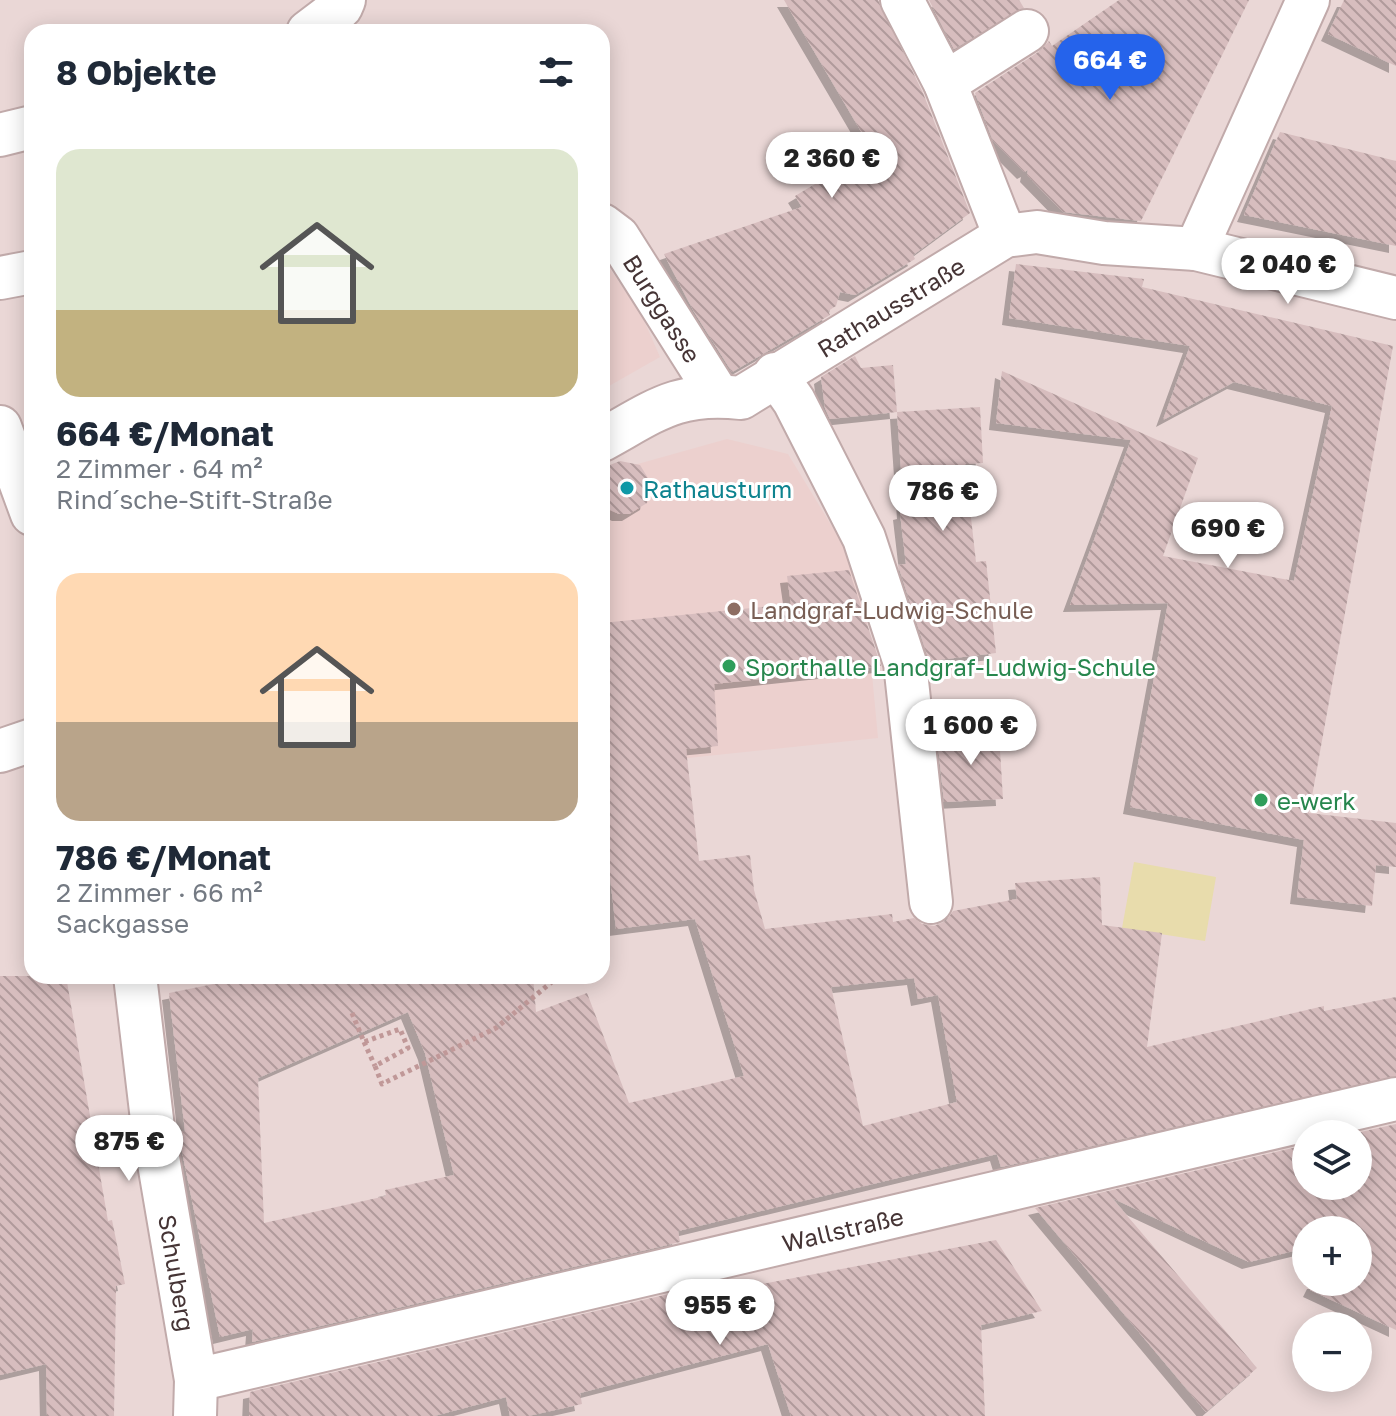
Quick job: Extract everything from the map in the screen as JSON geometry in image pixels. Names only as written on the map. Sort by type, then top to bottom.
[{"type":"street","points":[[902,0],[945,83],[1005,236]]},
{"type":"street","points":[[1196,249],[1308,0]]},
{"type":"street","points":[[945,83],[1027,31]]},
{"type":"street","points":[[0,135],[24,129]]},
{"type":"street","name":"Burggasse","points":[[610,231],[618,237],[718,395]]},
{"type":"street","name":"Rathausstraße","points":[[610,436],[677,399],[718,395],[741,398],[775,374],[1005,236],[1037,232],[1104,243],[1196,249],[1396,298]]},
{"type":"street","points":[[0,278],[24,274]]},
{"type":"street","points":[[775,374],[794,401],[864,538],[905,663],[931,902]]},
{"type":"street","points":[[0,427],[24,492]]},
{"type":"street","points":[[0,751],[24,743]]},
{"type":"street","name":"Schulberg","points":[[136,984],[153,1128],[196,1398]]},
{"type":"street","name":"Wallstraße","points":[[196,1398],[1396,1099]]},
{"type":"path","points":[[352,1013],[382,1084],[496,1028],[549,984]]},
{"type":"path","points":[[364,1042],[400,1029],[408,1048],[375,1066]]},
{"type":"shaded area","points":[[0,0],[1396,0],[1396,1416],[0,1416]]},
{"type":"shaded area","points":[[610,269],[642,316],[660,357],[610,385]]},
{"type":"shaded area","name":"Landgraf-Ludwig-Schule","points":[[727,439],[788,454],[842,543],[864,590],[878,738],[610,766],[610,472]]},
{"type":"shaded area","points":[[1134,862],[1216,877],[1205,941],[1122,928]]},
{"type":"building","points":[[784,0],[878,0],[923,93],[970,213],[913,255],[915,259],[855,295],[840,292],[836,306],[828,311],[830,315],[732,372],[693,310],[664,254],[802,207],[795,196],[872,150]]},
{"type":"building","points":[[929,0],[1019,0],[1024,8],[954,49]]},
{"type":"building","points":[[1119,0],[1249,0],[1141,221],[1063,212],[1027,175],[1028,170],[1024,172],[993,141],[975,93],[1040,51],[1049,41],[1052,46]]},
{"type":"building","points":[[1344,0],[1396,0],[1396,66],[1328,34]]},
{"type":"building","points":[[1280,132],[1396,161],[1396,246],[1244,215]]},
{"type":"building","points":[[1016,264],[1144,279],[1142,287],[1393,346],[1309,813],[1396,823],[1396,867],[1376,865],[1372,906],[1297,897],[1304,840],[1130,807],[1168,603],[1070,605],[1131,440],[996,423],[1002,371],[1198,458],[1163,556],[1294,581],[1332,406],[1234,382],[1163,420],[1190,346],[1009,318]]},
{"type":"building","points":[[855,356],[861,368],[893,365],[897,412],[830,419],[825,408],[821,377]]},
{"type":"building","points":[[980,407],[983,463],[965,464],[976,562],[986,561],[996,653],[929,661],[898,565],[906,564],[900,513],[904,512],[897,412]]},
{"type":"building","name":"Rathausturm","points":[[620,461],[640,465],[651,483],[647,503],[629,514],[610,510],[610,465]]},
{"type":"building","points":[[849,570],[881,666],[714,684],[718,746],[686,749],[699,861],[750,855],[754,890],[765,929],[892,914],[893,922],[914,918],[922,924],[934,926],[946,921],[953,911],[1017,899],[1015,883],[1100,877],[1102,925],[1162,933],[1147,1047],[1324,1006],[1324,1011],[1396,997],[1396,1076],[1001,1167],[997,1154],[678,1231],[680,1242],[252,1342],[253,1329],[220,1337],[178,1132],[185,1131],[169,993],[213,984],[534,984],[536,1012],[587,993],[629,1103],[744,1076],[695,919],[616,929],[610,877],[610,622],[791,604],[787,576]],"holes":[[[914,978],[918,999],[938,995],[957,1102],[863,1126],[831,987]],[[408,1012],[425,1053],[454,1175],[385,1190],[386,1196],[264,1223],[258,1078]]]},
{"type":"building","points":[[999,733],[1003,799],[944,802],[937,736]]},
{"type":"building","points":[[0,976],[24,976],[24,984],[67,984],[108,1221],[112,1220],[125,1284],[116,1286],[114,1416],[47,1416],[46,1364],[0,1375]]},
{"type":"building","points":[[1396,1124],[1396,1330],[1372,1319],[1372,1312],[1357,1312],[1323,1296],[1372,1296],[1372,1216],[1292,1216],[1292,1251],[1249,1262],[1112,1198],[1257,1368],[1206,1412],[1035,1208],[1292,1148],[1292,1200],[1372,1200],[1372,1129]]},
{"type":"building","points":[[996,1240],[1042,1311],[981,1325],[985,1416],[791,1416],[768,1344],[580,1393],[582,1404],[528,1416],[510,1416],[506,1397],[434,1416],[249,1416],[250,1392],[690,1289],[692,1297]]},
{"type":"place","name":"Rathausturm","points":[[627,488]]},
{"type":"place","name":"Landgraf-Ludwig-Schule","points":[[734,609]]},
{"type":"place","name":"Sporthalle Landgraf-Ludwig-Schule","points":[[729,666]]},
{"type":"place","name":"e-werk","points":[[1261,800]]}]
